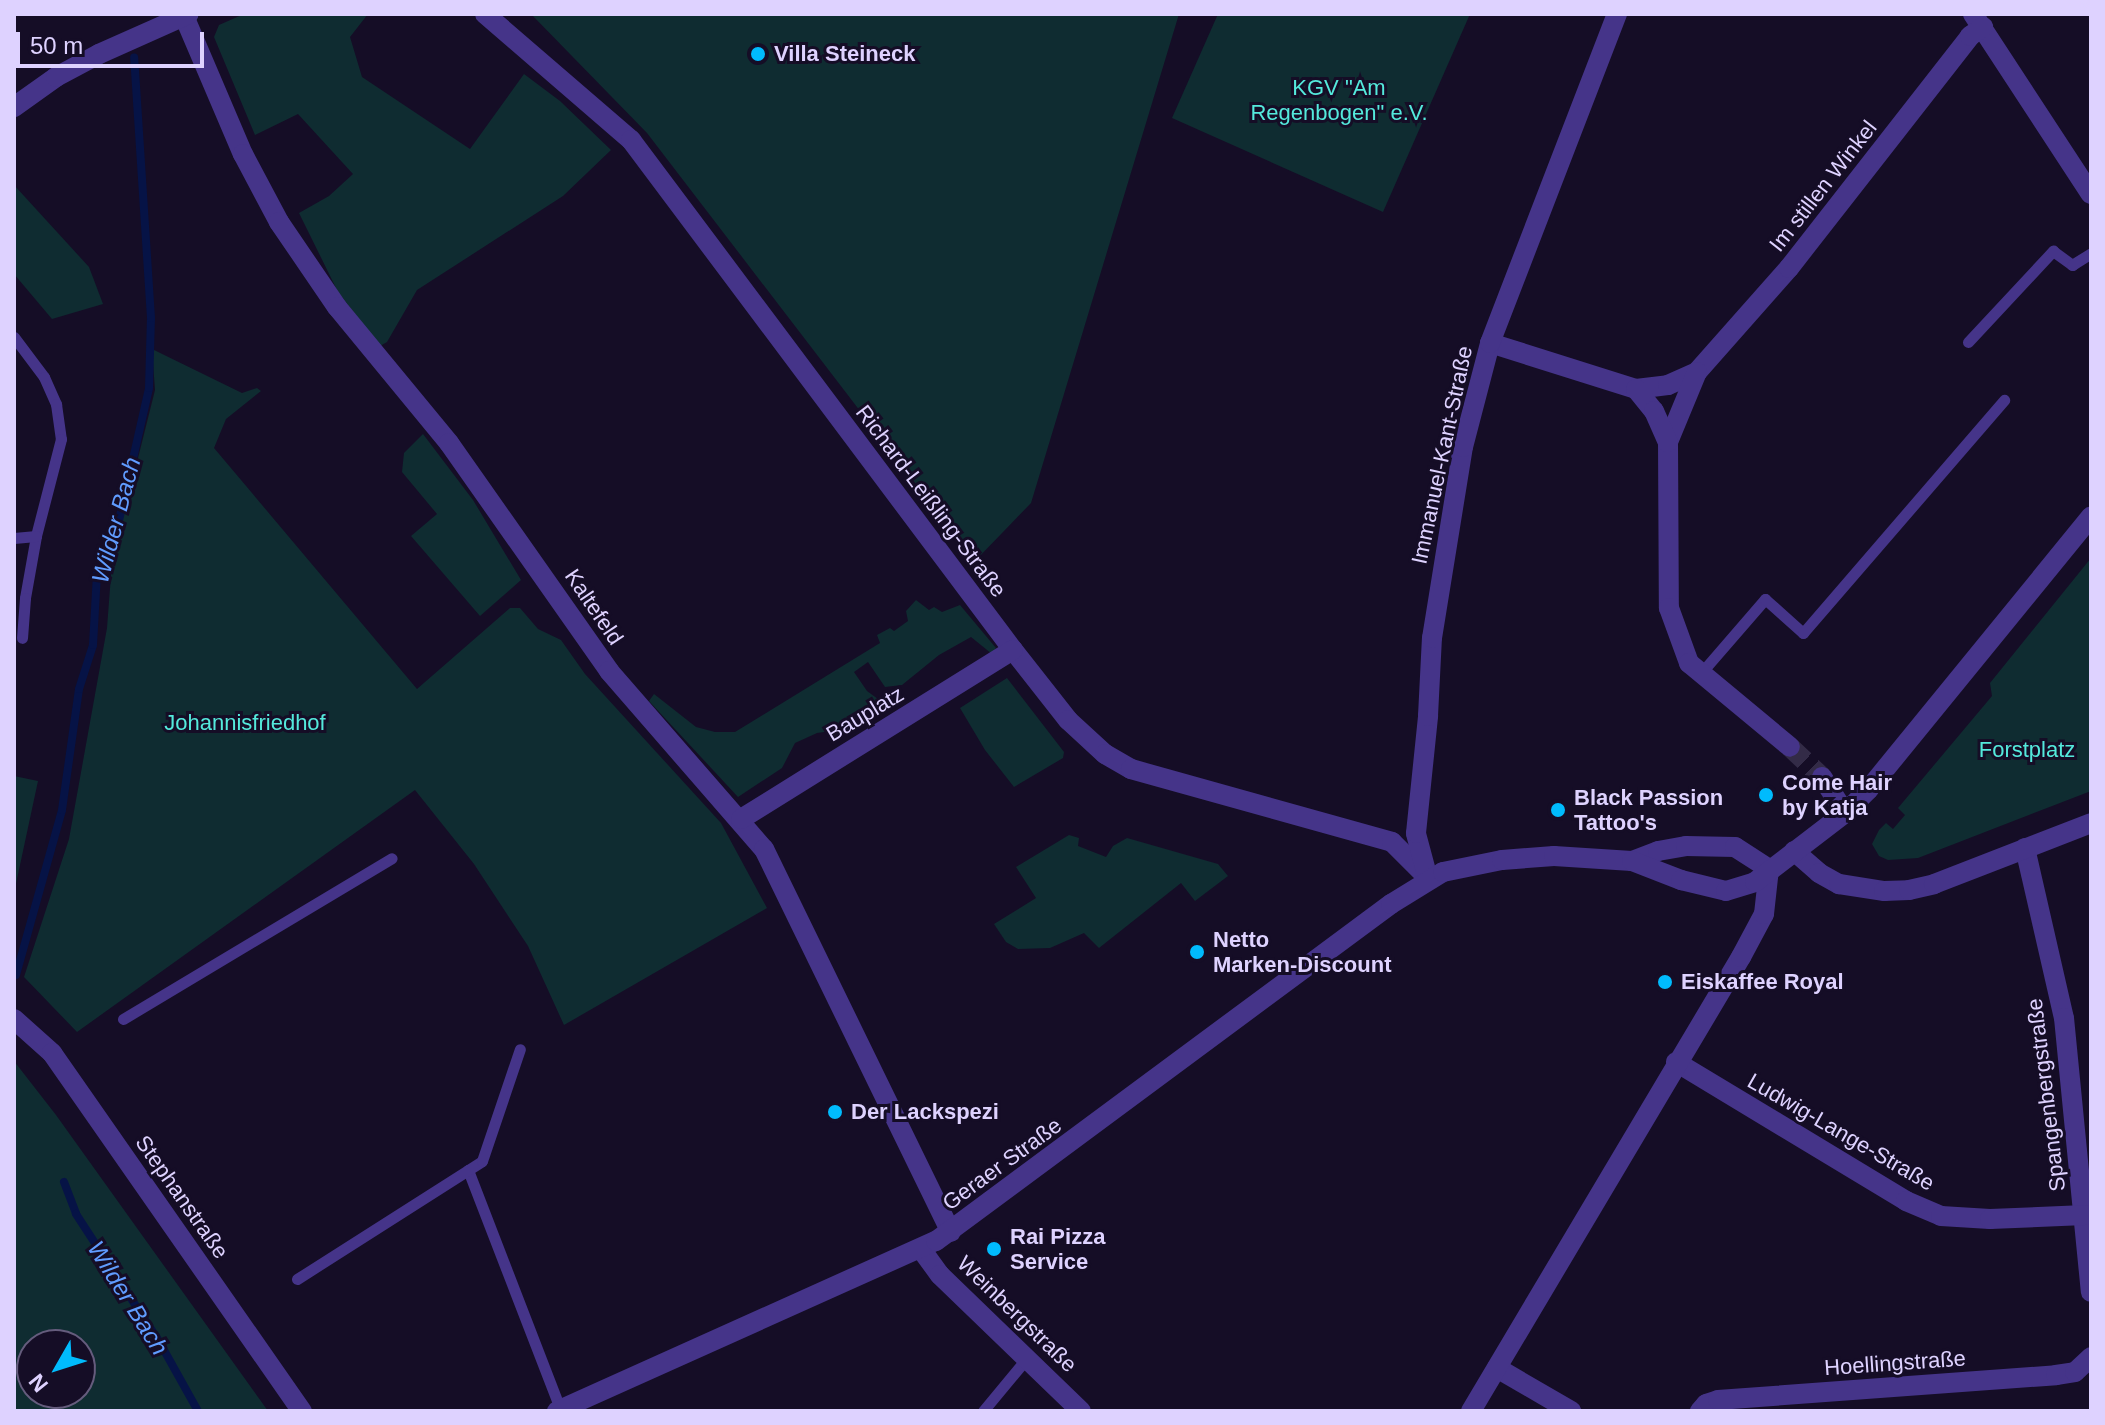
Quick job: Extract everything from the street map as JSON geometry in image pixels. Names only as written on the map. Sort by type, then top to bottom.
[{"type":"street","name":"Richard-Leißling-Straße","points":[[485,14],[631,140],[1068,720],[1117,763],[1392,842],[1429,879]]},
{"type":"street","name":"Immanuel-Kant-Straße","points":[[1429,879],[1419,853],[1416,833],[1432,638],[1460,462],[1490,343],[1617,14]]},
{"type":"street","points":[[14,107],[56,77],[182,17]]},
{"type":"street","name":"Kaltefeld","points":[[182,17],[243,154],[272,209],[337,307],[449,443],[609,671],[764,849],[951,1232]]},
{"type":"street","name":"Im stillen Winkel","points":[[1790,747],[1689,663],[1669,608],[1668,442],[1697,372],[1789,268],[1970,36],[1978,20]]},
{"type":"street","points":[[1978,20],[2091,194]]},
{"type":"street","name":"Im stillen Winkel","points":[[1490,343],[1636,389],[1668,385],[1697,372]]},
{"type":"street","name":"Im stillen Winkel","points":[[1636,389],[1654,411],[1668,442]]},
{"type":"street","points":[[1429,879],[1468,865],[1554,856],[1632,861],[1681,880],[1726,891],[1755,882],[1845,813],[1903,749],[2091,517]]},
{"type":"street","name":"Bauplatz","points":[[741,819],[1013,650]]},
{"type":"street","points":[[1822,777],[1845,813]]},
{"type":"street","points":[[1794,851],[1819,873],[1839,884],[1884,891],[1934,884],[2091,823]]},
{"type":"street","points":[[1632,861],[1658,851],[1686,846],[1735,847],[1769,869]]},
{"type":"street","name":"Spangenbergstraße","points":[[2025,848],[2064,1018],[2091,1292]]},
{"type":"street","points":[[1471,1411],[1764,914],[1769,869]]},
{"type":"street","name":"Geraer Straße","points":[[559,1410],[921,1249],[951,1232],[1429,879]]},
{"type":"street","name":"Stephanstraße","points":[[14,1019],[52,1053],[302,1411]]},
{"type":"street","name":"Ludwig-Lange-Straße","points":[[1676,1062],[1906,1201],[1941,1216],[1990,1219],[2085,1215]]},
{"type":"street","name":"Weinbergstraße","points":[[921,1249],[940,1275],[1081,1411]]},
{"type":"street","name":"Hoellingstraße","points":[[1700,1411],[1706,1404],[1718,1400],[2067,1374],[2084,1365],[2091,1357]]},
{"type":"street","points":[[1497,1368],[1571,1411]]},
{"type":"lane","points":[[1968,342],[2053,251],[2072,265],[2091,253]]},
{"type":"lane","points":[[14,337],[44,377],[56,404],[61,439],[36,536],[22,638]]},
{"type":"lane","points":[[1701,673],[1765,599],[1803,633],[2004,400]]},
{"type":"lane","points":[[14,538],[36,536]]},
{"type":"lane","points":[[123,1019],[392,858]]},
{"type":"lane","points":[[297,1279],[482,1161],[520,1049]]},
{"type":"lane","points":[[468,1170],[559,1410]]},
{"type":"lane","points":[[983,1411],[1027,1358]]},
{"type":"green space","points":[[244,14],[368,14],[350,37],[362,77],[470,149],[524,74],[560,101],[611,150],[563,196],[417,290],[387,342],[380,346],[338,292],[299,213],[329,196],[353,174],[298,114],[255,135],[214,37],[219,25]]},
{"type":"green space","points":[[531,14],[1179,14],[1031,503],[975,561],[647,133]]},
{"type":"green space","name":"KGV \"Am Regenbogen\" e.V.","points":[[1218,14],[1470,14],[1383,212],[1172,118]]},
{"type":"green space","points":[[14,185],[89,267],[103,304],[52,319],[14,274]]},
{"type":"green space","name":"Johannisfriedhof","points":[[152,349],[242,393],[257,388],[261,391],[226,419],[214,448],[417,689],[510,608],[520,608],[538,629],[561,640],[585,674],[721,823],[767,908],[564,1025],[528,946],[474,864],[415,790],[77,1032],[24,977],[69,839],[107,628],[112,562],[155,390]]},
{"type":"green space","points":[[423,434],[473,500],[521,580],[480,616],[411,536],[437,514],[402,472],[404,453]]},
{"type":"green space","name":"Forstplatz","points":[[2091,558],[2091,791],[1918,858],[1888,860],[1879,856],[1872,844],[1879,830],[1886,823],[1893,829],[1905,815],[1898,808],[1992,696],[1990,683]]},
{"type":"green space","points":[[916,600],[929,610],[934,607],[942,612],[960,605],[996,648],[992,654],[971,637],[939,655],[902,685],[885,687],[868,662],[854,672],[867,691],[882,702],[845,729],[817,733],[795,743],[782,768],[738,797],[649,701],[654,694],[696,727],[715,732],[735,732],[880,643],[877,635],[890,628],[894,631],[908,621],[906,611]]},
{"type":"green space","points":[[1007,678],[1064,752],[1063,758],[1014,787],[985,750],[960,708]]},
{"type":"green space","points":[[14,776],[38,781],[14,893]]},
{"type":"green space","points":[[1069,835],[1079,838],[1078,846],[1106,857],[1113,846],[1127,838],[1218,864],[1228,876],[1195,901],[1181,883],[1099,948],[1084,933],[1050,948],[1018,949],[1006,942],[994,924],[1036,898],[1016,867]]},
{"type":"green space","points":[[14,1061],[56,1115],[268,1411],[14,1411]]},
{"type":"waterway","name":"Wilder Bach","points":[[16,975],[62,810],[79,689],[93,645],[97,574],[115,538],[149,388],[151,318],[134,58]]},
{"type":"waterway","name":"Wilder Bach","points":[[64,1182],[76,1214],[160,1343],[198,1411]]},
{"type":"tunnel","points":[[1790,747],[1822,777]]},
{"type":"place","name":"Villa Steineck","points":[[758,54]]},
{"type":"place","name":"Come Hair by Katja","points":[[1766,795]]},
{"type":"place","name":"Black Passion Tattoo's","points":[[1558,810]]},
{"type":"place","name":"Netto Marken-Discount","points":[[1197,952]]},
{"type":"place","name":"Eiskaffee Royal","points":[[1665,982]]},
{"type":"place","name":"Der Lackspezi","points":[[835,1112]]},
{"type":"place","name":"Rai Pizza Service","points":[[994,1249]]}]
